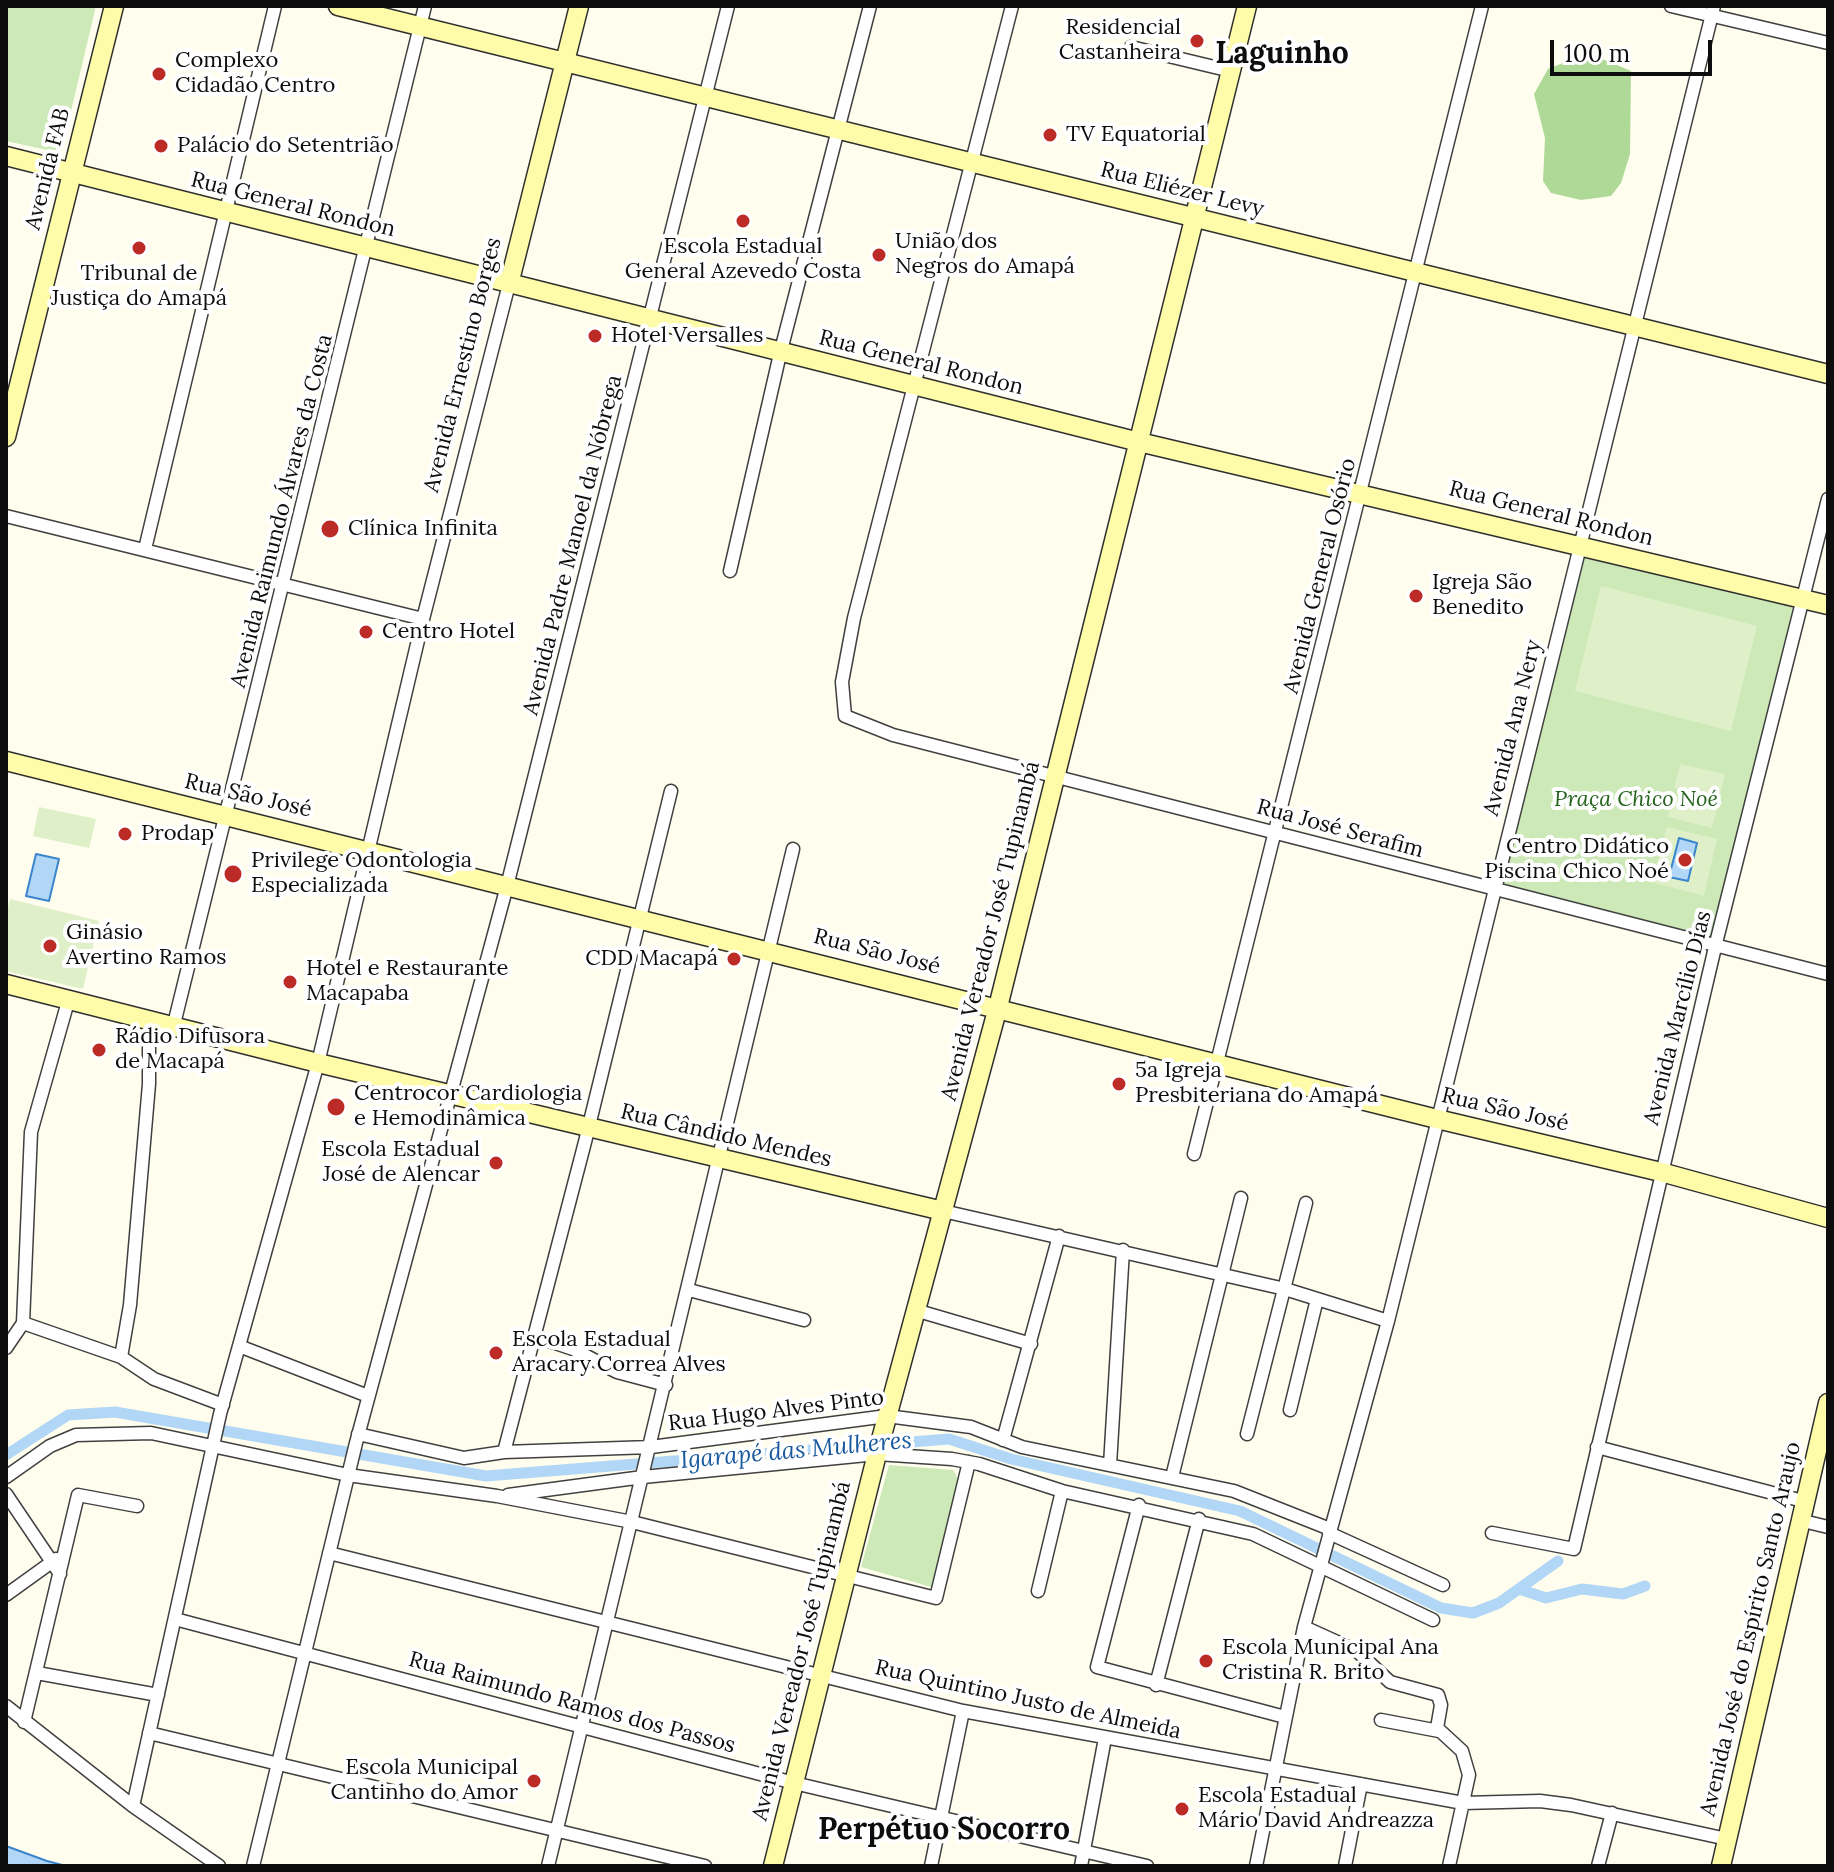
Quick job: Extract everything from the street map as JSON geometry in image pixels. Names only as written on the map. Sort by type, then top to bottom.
[{"type":"street","name":"Avenida FAB","points":[[6,437],[114,6]]},
{"type":"street","points":[[145,549],[275,6]]},
{"type":"street","name":"Rua Eliézer Levy","points":[[338,6],[706,95],[1413,274],[1828,374]]},
{"type":"street","name":"Avenida Raimundo Álvares da Costa","points":[[174,1024],[425,6]]},
{"type":"street","name":"Avenida Ernestino Borges","points":[[133,1806],[222,1410],[318,1063],[423,619],[579,6]]},
{"type":"street","name":"Avenida Padre Manoel da Nóbrega","points":[[253,1866],[357,1439],[507,886],[728,6]]},
{"type":"street","points":[[730,571],[780,354],[870,6]]},
{"type":"street","points":[[917,386],[1012,6]]},
{"type":"street","name":"Avenida Vereador José Tupinambá","points":[[773,1866],[885,1420],[998,1007],[1247,6]]},
{"type":"street","name":"Avenida General Osório","points":[[1194,1154],[1482,6]]},
{"type":"street","points":[[1671,6],[1713,11],[1828,43]]},
{"type":"street","name":"Avenida Ana Nery","points":[[1256,1866],[1304,1627],[1388,1321],[1713,11]]},
{"type":"street","points":[[1131,47],[1231,71]]},
{"type":"street","name":"Rua General Rondon","points":[[6,156],[780,354],[1828,605]]},
{"type":"street","name":"Rua José Serafim","points":[[917,386],[849,641],[842,682],[845,716],[872,729],[1828,974]]},
{"type":"street","name":"Avenida Marcílio Dias","points":[[1492,1533],[1574,1549],[1716,943],[1828,499]]},
{"type":"street","points":[[6,516],[423,619]]},
{"type":"street","name":"Rua São José","points":[[6,761],[1437,1119],[1661,1172],[1828,1218]]},
{"type":"street","points":[[504,1452],[587,1135],[671,791]]},
{"type":"street","points":[[548,1866],[720,1164],[793,849]]},
{"type":"street","name":"Rua Cândido Mendes","points":[[6,984],[174,1024],[318,1063],[450,1092],[587,1135],[1123,1250],[1285,1289],[1388,1321]]},
{"type":"street","points":[[6,1348],[23,1323],[29,1145],[69,998]]},
{"type":"street","points":[[121,1357],[130,1305],[149,1084],[149,1018]]},
{"type":"street","points":[[1172,1477],[1241,1198]]},
{"type":"street","points":[[1247,1434],[1306,1203]]},
{"type":"street","points":[[1003,1440],[1059,1236]]},
{"type":"street","points":[[1110,1465],[1123,1250]]},
{"type":"street","points":[[689,1290],[804,1320]]},
{"type":"street","points":[[1290,1410],[1317,1299]]},
{"type":"street","points":[[915,1310],[1031,1344]]},
{"type":"street","points":[[23,1323],[121,1357],[154,1379],[222,1410]]},
{"type":"street","points":[[534,1336],[573,1349],[617,1372],[666,1385]]},
{"type":"street","points":[[239,1346],[368,1396]]},
{"type":"street","name":"Avenida José do Espírito Santo Araujo","points":[[1721,1866],[1828,1403]]},
{"type":"street","name":"Rua Hugo Alves Pinto","points":[[357,1439],[441,1456],[473,1457],[504,1452],[650,1448],[885,1420],[971,1427],[1003,1440],[1234,1491],[1443,1585]]},
{"type":"street","points":[[6,1477],[50,1446],[76,1435],[151,1433],[214,1443],[349,1473],[497,1496],[632,1522],[936,1598],[969,1462]]},
{"type":"street","points":[[1597,1447],[1801,1511],[1828,1527]]},
{"type":"street","points":[[497,1496],[645,1471],[877,1451],[969,1462],[1062,1491],[1139,1505],[1253,1534],[1433,1620]]},
{"type":"street","points":[[1038,1591],[1062,1491]]},
{"type":"street","points":[[6,1494],[60,1574]]},
{"type":"street","points":[[24,1722],[78,1495],[137,1506]]},
{"type":"street","points":[[1139,1505],[1097,1667],[1285,1717]]},
{"type":"street","points":[[1156,1685],[1199,1519]]},
{"type":"street","name":"Rua Quintino Justo de Almeida","points":[[329,1553],[607,1625],[963,1711],[1463,1803],[1540,1801],[1612,1813],[1727,1839]]},
{"type":"street","points":[[6,1595],[64,1554]]},
{"type":"street","name":"Rua Raimundo Ramos dos Passos","points":[[175,1619],[794,1783],[1147,1866]]},
{"type":"street","points":[[1304,1627],[1357,1651],[1390,1682],[1438,1695],[1439,1731]]},
{"type":"street","points":[[37,1673],[158,1695]]},
{"type":"street","points":[[6,1706],[133,1806],[219,1866]]},
{"type":"street","points":[[931,1866],[963,1711]]},
{"type":"street","points":[[1381,1720],[1439,1731],[1462,1751],[1469,1775],[1449,1866]]},
{"type":"street","points":[[149,1733],[705,1866]]},
{"type":"street","points":[[1081,1866],[1105,1738]]},
{"type":"street","points":[[1345,1866],[1361,1784]]},
{"type":"street","points":[[1598,1866],[1612,1813]]},
{"type":"green space","points":[[6,6],[96,6],[61,153],[6,141]]},
{"type":"green space","points":[[1588,53],[1631,71],[1630,154],[1621,183],[1611,196],[1581,200],[1551,193],[1543,181],[1545,138],[1534,94],[1548,69]]},
{"type":"green space","name":"Praça Chico Noé","points":[[1580,545],[1802,609],[1721,949],[1494,890]]},
{"type":"green space","points":[[1601,586],[1757,626],[1731,731],[1575,691]]},
{"type":"green space","points":[[1680,764],[1725,774],[1719,799],[1674,788]]},
{"type":"green space","points":[[1673,795],[1718,805],[1712,828],[1668,817]]},
{"type":"green space","points":[[39,807],[96,819],[89,848],[33,836]]},
{"type":"green space","name":"Centro Didático Piscina Chico Noé","points":[[1667,827],[1717,839],[1704,896],[1652,882]]},
{"type":"green space","name":"Ginásio Avertino Ramos","points":[[10,899],[99,921],[83,989],[6,971],[6,916]]},
{"type":"green space","points":[[889,1465],[953,1470],[961,1484],[935,1588],[861,1567]]},
{"type":"water","points":[[1679,838],[1697,843],[1688,881],[1669,877]]},
{"type":"water","points":[[36,854],[59,859],[49,901],[26,896]]},
{"type":"water","points":[[6,1846],[47,1861],[66,1866],[6,1866]]},
{"type":"waterway","name":"Igarapé das Mulheres","points":[[6,1455],[68,1415],[115,1412],[486,1476],[949,1439],[1011,1459],[1240,1511],[1441,1608],[1473,1613],[1499,1603],[1558,1561]]},
{"type":"waterway","points":[[1519,1589],[1546,1598],[1582,1589],[1623,1594],[1645,1586]]},
{"type":"place","name":"Residencial Castanheira","points":[[1197,41]]},
{"type":"place","name":"Complexo Cidadão Centro","points":[[159,74]]},
{"type":"place","name":"TV Equatorial","points":[[1050,135]]},
{"type":"place","name":"Palácio do Setentrião","points":[[161,146]]},
{"type":"place","name":"Escola Estadual General Azevedo Costa","points":[[743,221]]},
{"type":"place","name":"Tribunal de Justiça do Amapá","points":[[139,248]]},
{"type":"place","name":"União dos Negros do Amapá","points":[[879,255]]},
{"type":"place","name":"Hotel Versalles","points":[[595,336]]},
{"type":"place","name":"Clínica Infinita","points":[[330,529]]},
{"type":"place","name":"Igreja São Benedito","points":[[1416,596]]},
{"type":"place","name":"Centro Hotel","points":[[366,632]]},
{"type":"place","name":"Prodap","points":[[125,834]]},
{"type":"place","name":"Centro Didático Piscina Chico Noé","points":[[1685,860]]},
{"type":"place","name":"Privilege Odontologia Especializada","points":[[233,874]]},
{"type":"place","name":"Ginásio Avertino Ramos","points":[[50,946]]},
{"type":"place","name":"CDD Macapá","points":[[734,959]]},
{"type":"place","name":"Hotel e Restaurante Macapaba","points":[[290,982]]},
{"type":"place","name":"Rádio Difusora de Macapá","points":[[99,1050]]},
{"type":"place","name":"5a Igreja Presbiteriana do Amapá","points":[[1119,1084]]},
{"type":"place","name":"Centrocor Cardiologia e Hemodinâmica","points":[[336,1107]]},
{"type":"place","name":"Escola Estadual José de Alencar","points":[[496,1163]]},
{"type":"place","name":"Escola Estadual Aracary Correa Alves","points":[[496,1353]]},
{"type":"place","name":"Escola Municipal Ana Cristina R. Brito","points":[[1206,1661]]},
{"type":"place","name":"Escola Municipal Cantinho do Amor","points":[[534,1781]]},
{"type":"place","name":"Escola Estadual Mário David Andreazza","points":[[1182,1809]]},
{"type":"district","name":"Laguinho","points":[[1282,54]]},
{"type":"district","name":"Perpétuo Socorro","points":[[944,1830]]}]
